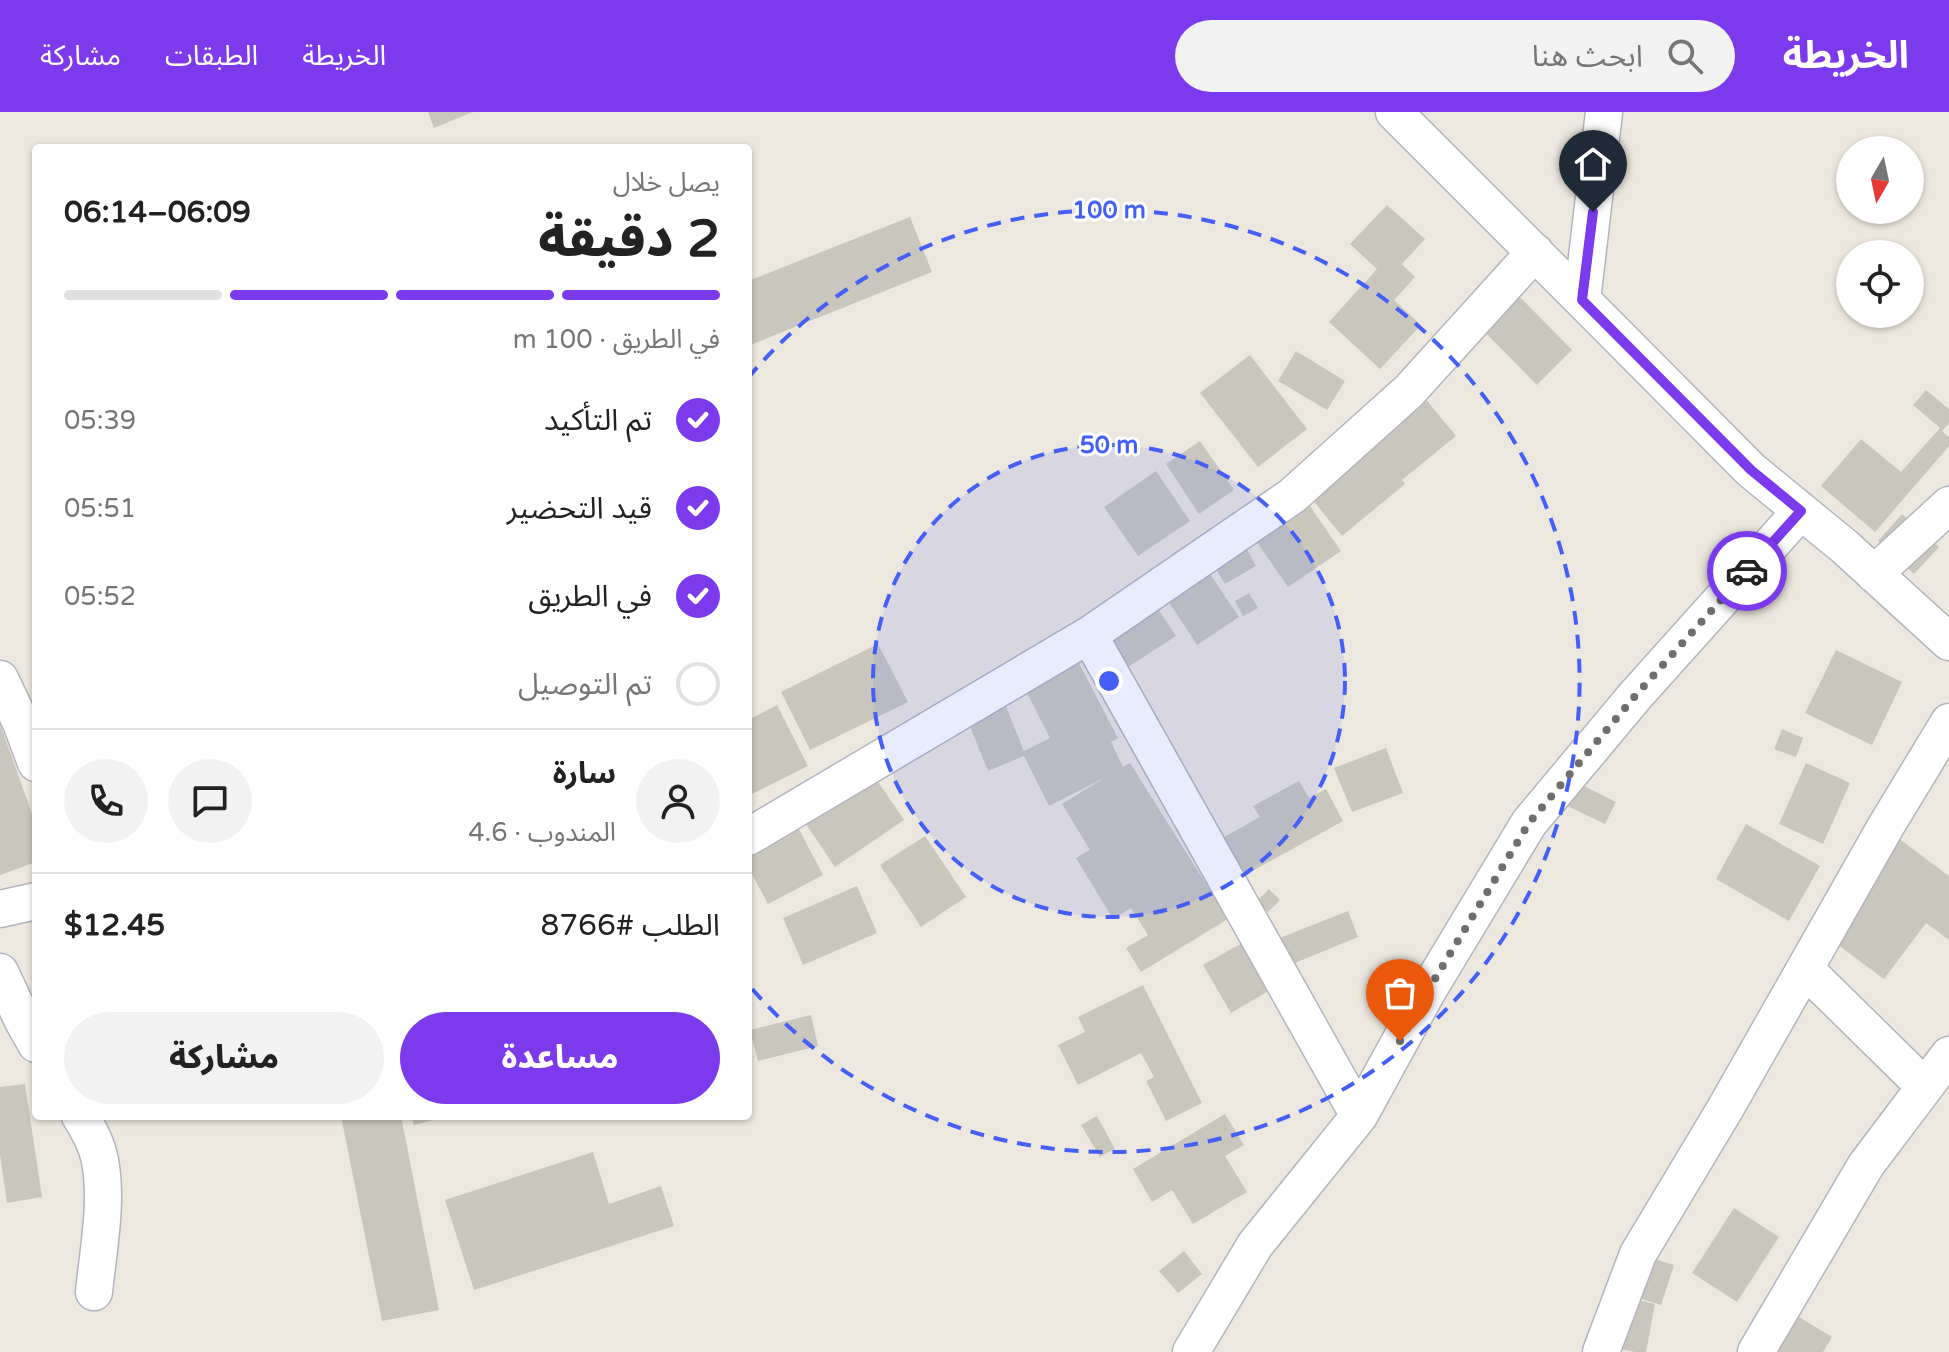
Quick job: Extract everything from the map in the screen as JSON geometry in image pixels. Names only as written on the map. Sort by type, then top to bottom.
[{"type":"street","points":[[1394,112],[1751,470],[1949,642]]},
{"type":"street","points":[[1582,300],[1604,112]]},
{"type":"street","points":[[752,835],[1089,635],[1292,496],[1409,391],[1535,252]]},
{"type":"street","points":[[1874,574],[1949,505]]},
{"type":"street","points":[[1191,1352],[1255,1245],[1359,1116],[1427,992],[1529,823],[1635,696],[1801,511]]},
{"type":"street","points":[[1089,635],[1359,1116]]},
{"type":"street","points":[[0,679],[32,752]]},
{"type":"street","points":[[1601,1352],[1638,1254],[1949,722]]},
{"type":"street","points":[[0,909],[32,902]]},
{"type":"street","points":[[1805,969],[1925,1087]]},
{"type":"street","points":[[0,972],[32,1037]]},
{"type":"street","points":[[1756,1352],[1866,1165],[1949,1055]]},
{"type":"street","points":[[83,1120],[92,1134],[100,1161],[103,1194],[94,1292]]},
{"type":"building","points":[[428,112],[473,112],[434,128]]},
{"type":"building","points":[[1387,205],[1425,239],[1402,264],[1415,277],[1394,300],[1421,325],[1380,369],[1329,322],[1377,269],[1350,244]]},
{"type":"building","points":[[910,217],[932,272],[752,344],[752,279]]},
{"type":"building","points":[[1506,283],[1572,350],[1537,385],[1470,317]]},
{"type":"building","points":[[1296,351],[1345,381],[1327,410],[1278,381]]},
{"type":"building","points":[[1250,355],[1307,429],[1258,467],[1200,393]]},
{"type":"building","points":[[1410,380],[1456,436],[1402,480],[1405,484],[1342,536],[1303,488]]},
{"type":"building","points":[[1926,390],[1949,409],[1949,423],[1942,431],[1949,437],[1949,446],[1875,532],[1821,486],[1861,439],[1901,472],[1940,428],[1913,405]]},
{"type":"building","points":[[1200,441],[1234,490],[1199,514],[1166,464]]},
{"type":"building","points":[[1156,471],[1190,521],[1138,556],[1104,507]]},
{"type":"building","points":[[1305,499],[1341,551],[1288,587],[1252,535]]},
{"type":"building","points":[[1902,514],[1939,547],[1914,574],[1878,541]]},
{"type":"building","points":[[1241,539],[1256,566],[1225,584],[1209,557]]},
{"type":"building","points":[[1198,556],[1239,617],[1197,645],[1157,584]]},
{"type":"building","points":[[1249,593],[1258,608],[1243,616],[1235,601]]},
{"type":"building","points":[[1150,597],[1176,636],[1125,669],[1099,630]]},
{"type":"building","points":[[1068,642],[1118,738],[1111,742],[1123,767],[1130,763],[1228,919],[1141,972],[1126,948],[1148,935],[1131,908],[1113,919],[1076,858],[1090,850],[1062,804],[1104,778],[1049,806],[1024,756],[988,771],[963,709],[1001,694],[1024,751],[1050,738],[1015,669]]},
{"type":"building","points":[[878,644],[908,702],[810,750],[781,692]]},
{"type":"building","points":[[1836,650],[1902,682],[1872,745],[1805,713]]},
{"type":"building","points":[[777,705],[808,766],[752,794],[752,718]]},
{"type":"building","points":[[0,724],[32,814],[32,863],[0,875]]},
{"type":"building","points":[[1782,729],[1803,738],[1796,757],[1774,749]]},
{"type":"building","points":[[1386,748],[1403,793],[1352,812],[1334,768]]},
{"type":"building","points":[[864,761],[904,820],[835,867],[795,808]]},
{"type":"building","points":[[1806,763],[1850,783],[1823,844],[1779,824]]},
{"type":"building","points":[[1572,780],[1616,802],[1605,824],[1561,803]]},
{"type":"building","points":[[1299,781],[1309,798],[1326,789],[1343,821],[1245,875],[1224,837],[1260,817],[1253,806]]},
{"type":"building","points":[[790,812],[823,875],[768,904],[752,874],[752,832]]},
{"type":"building","points":[[1746,824],[1820,866],[1789,921],[1716,879]]},
{"type":"building","points":[[925,836],[966,897],[921,927],[880,865]]},
{"type":"building","points":[[1898,838],[1949,876],[1949,940],[1926,923],[1884,979],[1826,936]]},
{"type":"building","points":[[857,886],[877,933],[803,965],[783,918]]},
{"type":"building","points":[[1269,889],[1280,900],[1268,912],[1257,901]]},
{"type":"building","points":[[1348,911],[1358,937],[1290,965],[1280,938]]},
{"type":"building","points":[[1242,943],[1269,991],[1231,1013],[1203,965]]},
{"type":"building","points":[[1143,985],[1202,1103],[1166,1121],[1146,1081],[1154,1077],[1141,1053],[1078,1085],[1058,1045],[1085,1032],[1078,1017]]},
{"type":"building","points":[[811,1015],[818,1046],[758,1061],[752,1030]]},
{"type":"building","points":[[25,1084],[42,1197],[7,1203],[0,1155],[0,1087]]},
{"type":"building","points":[[1225,1114],[1244,1145],[1225,1156],[1247,1192],[1193,1224],[1172,1190],[1152,1202],[1133,1169]]},
{"type":"building","points":[[1097,1116],[1115,1149],[1100,1157],[1081,1125]]},
{"type":"building","points":[[342,1120],[402,1120],[439,1310],[382,1321]]},
{"type":"building","points":[[412,1120],[433,1120],[414,1125]]},
{"type":"building","points":[[593,1152],[609,1204],[661,1186],[674,1226],[474,1290],[445,1200]]},
{"type":"building","points":[[1734,1208],[1779,1237],[1737,1302],[1692,1273]]},
{"type":"building","points":[[1184,1251],[1202,1274],[1178,1293],[1159,1271]]},
{"type":"building","points":[[1631,1252],[1674,1265],[1661,1305],[1619,1292]]},
{"type":"building","points":[[1619,1296],[1655,1304],[1646,1352],[1608,1347]]},
{"type":"building","points":[[1779,1305],[1832,1337],[1823,1352],[1750,1352]]},
{"type":"way so far","points":[[1400,1041],[1529,823],[1635,696],[1747,571]]},
{"type":"route","points":[[1593,212],[1582,300],[1751,470],[1801,511],[1747,571]]}]
